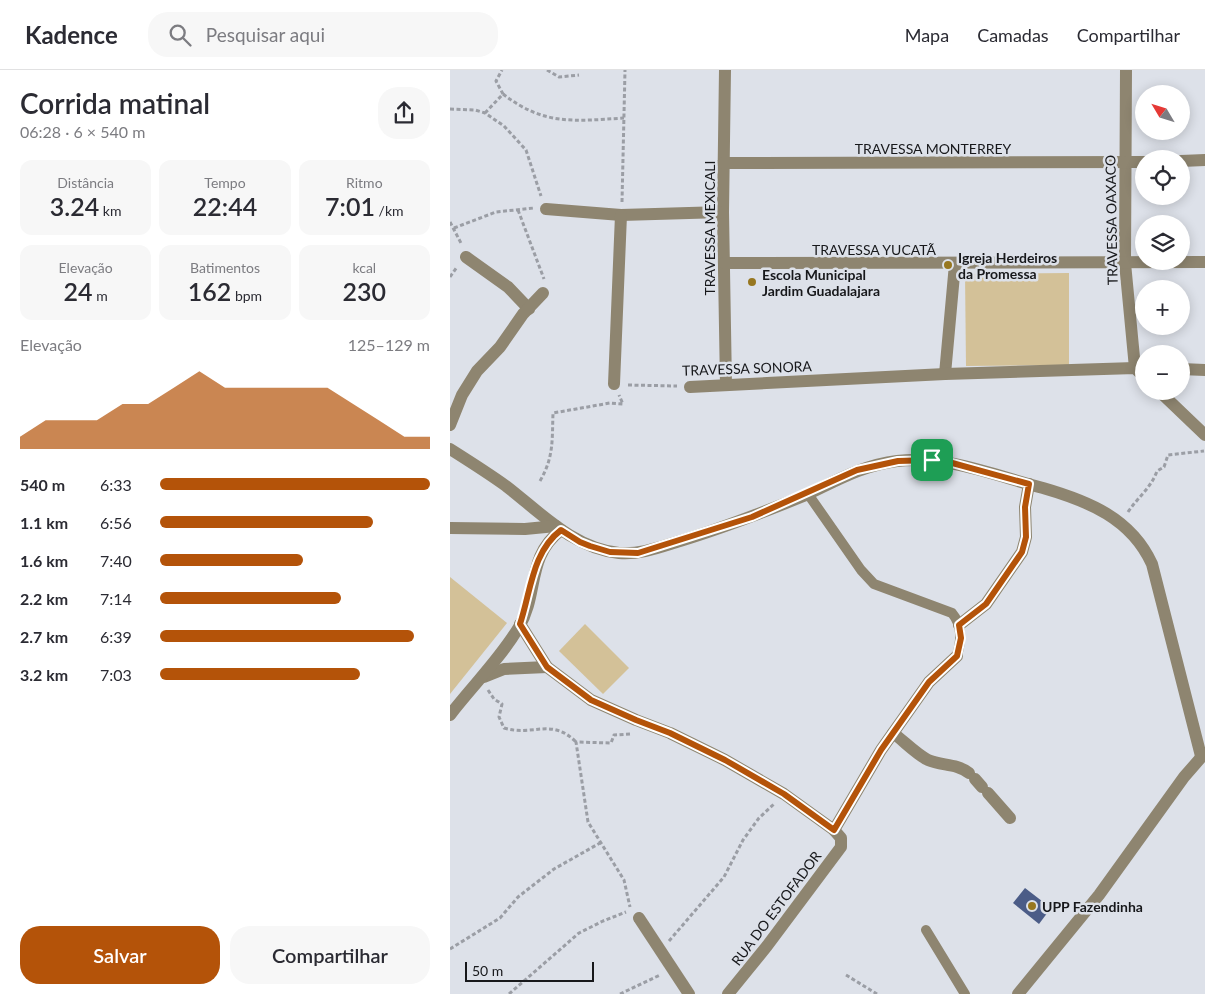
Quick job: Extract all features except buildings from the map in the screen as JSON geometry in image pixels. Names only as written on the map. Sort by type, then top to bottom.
[{"type":"street","name":"TRAVESSA MEXICALI","points":[[725,70],[723,212],[726,385]]},
{"type":"street","name":"TRAVESSA OAXACO","points":[[1126,70],[1124,162],[1125,263],[1137,345]]},
{"type":"street","points":[[1190,161],[1205,160]]},
{"type":"street","name":"TRAVESSA MONTERREY","points":[[723,163],[1135,162]]},
{"type":"street","points":[[546,209],[621,215],[723,212]]},
{"type":"street","points":[[614,384],[621,215]]},
{"type":"street","points":[[466,257],[508,287],[529,309]]},
{"type":"street","name":"TRAVESSA YUCATÃ","points":[[724,263],[1205,262]]},
{"type":"street","points":[[945,374],[955,264]]},
{"type":"street","points":[[450,425],[462,395],[477,371],[500,347],[543,293]]},
{"type":"street","points":[[1190,370],[1205,370]]},
{"type":"street","name":"TRAVESSA SONORA","points":[[690,387],[945,374],[1135,371]]},
{"type":"street","points":[[1168,400],[1205,435]]},
{"type":"street","points":[[450,449],[580,542],[610,552],[638,553],[720,529],[808,494],[857,470],[881,463],[916,460],[945,461],[1029,484],[1093,505],[1120,522],[1138,540],[1152,564],[1203,755],[1099,895],[1018,994]]},
{"type":"street","points":[[959,625],[986,604],[1022,552],[1026,537],[1025,507],[1029,484]]},
{"type":"street","points":[[450,528],[559,528]]},
{"type":"street","points":[[450,715],[480,680],[520,624],[538,558],[559,528]]},
{"type":"street","points":[[520,624],[547,667],[591,700],[670,733],[725,760],[784,794],[838,834]]},
{"type":"street","name":"RUA DO ESTOFADOR","points":[[728,994],[767,946],[841,847],[838,834],[893,733],[929,682],[957,656]]},
{"type":"street","points":[[480,680],[504,669],[547,667]]},
{"type":"street","points":[[893,733],[928,760],[955,766],[978,783],[1010,818]]},
{"type":"street","points":[[635,914],[689,994]]},
{"type":"lane","points":[[808,494],[860,570],[874,584],[952,613],[959,625],[961,638],[957,656]]},
{"type":"lane","points":[[926,930],[965,994]]},
{"type":"path","points":[[502,70],[496,81],[503,94],[529,112],[559,120],[624,118]]},
{"type":"path","points":[[547,70],[559,76],[579,75]]},
{"type":"path","points":[[621,215],[625,70]]},
{"type":"path","points":[[485,113],[503,94]]},
{"type":"path","points":[[450,109],[475,110],[485,113],[504,126],[526,150],[546,209],[496,212],[454,228]]},
{"type":"path","points":[[518,210],[547,286],[543,293]]},
{"type":"path","points":[[540,481],[549,464],[552,449],[553,413],[610,403],[623,404],[614,384]]},
{"type":"path","name":"TRAVESSA SONORA","points":[[614,384],[690,387]]},
{"type":"path","points":[[1120,522],[1139,495],[1151,486],[1157,471],[1164,468],[1168,455],[1205,451]]},
{"type":"path","points":[[480,680],[494,699],[502,704],[498,717],[504,728],[514,731],[544,728],[559,729],[576,742],[611,743],[614,735],[633,734]]},
{"type":"path","points":[[508,994],[579,933],[604,920],[635,914],[624,880],[588,822],[576,742]]},
{"type":"path","points":[[661,951],[724,877],[736,852],[759,818],[784,794]]},
{"type":"path","points":[[450,950],[500,918],[518,897],[554,869],[600,843]]},
{"type":"path","points":[[620,994],[672,968]]},
{"type":"path","points":[[846,975],[877,994]]},
{"type":"shaded area","points":[[1069,273],[1069,365],[966,366],[965,274]]},
{"type":"shaded area","points":[[450,577],[507,623],[450,694]]},
{"type":"shaded area","points":[[585,624],[629,668],[603,694],[559,651]]},
{"type":"place","name":"Igreja Herdeiros da Promessa","points":[[948,265]]},
{"type":"place","name":"Escola Municipal Jardim Guadalajara","points":[[752,282]]},
{"type":"place","name":"UPP Fazendinha","points":[[1032,906]]},
{"type":"route","points":[[932,460],[945,461],[1029,484],[1025,507],[1026,537],[1022,552],[986,604],[959,625],[961,638],[957,656],[929,682],[881,750],[834,830],[784,794],[725,760],[670,733],[591,700],[547,667],[520,624],[538,558],[553,536],[561,530],[580,542],[610,552],[638,553],[720,529],[752,517],[869,466],[898,461],[932,460]]}]
